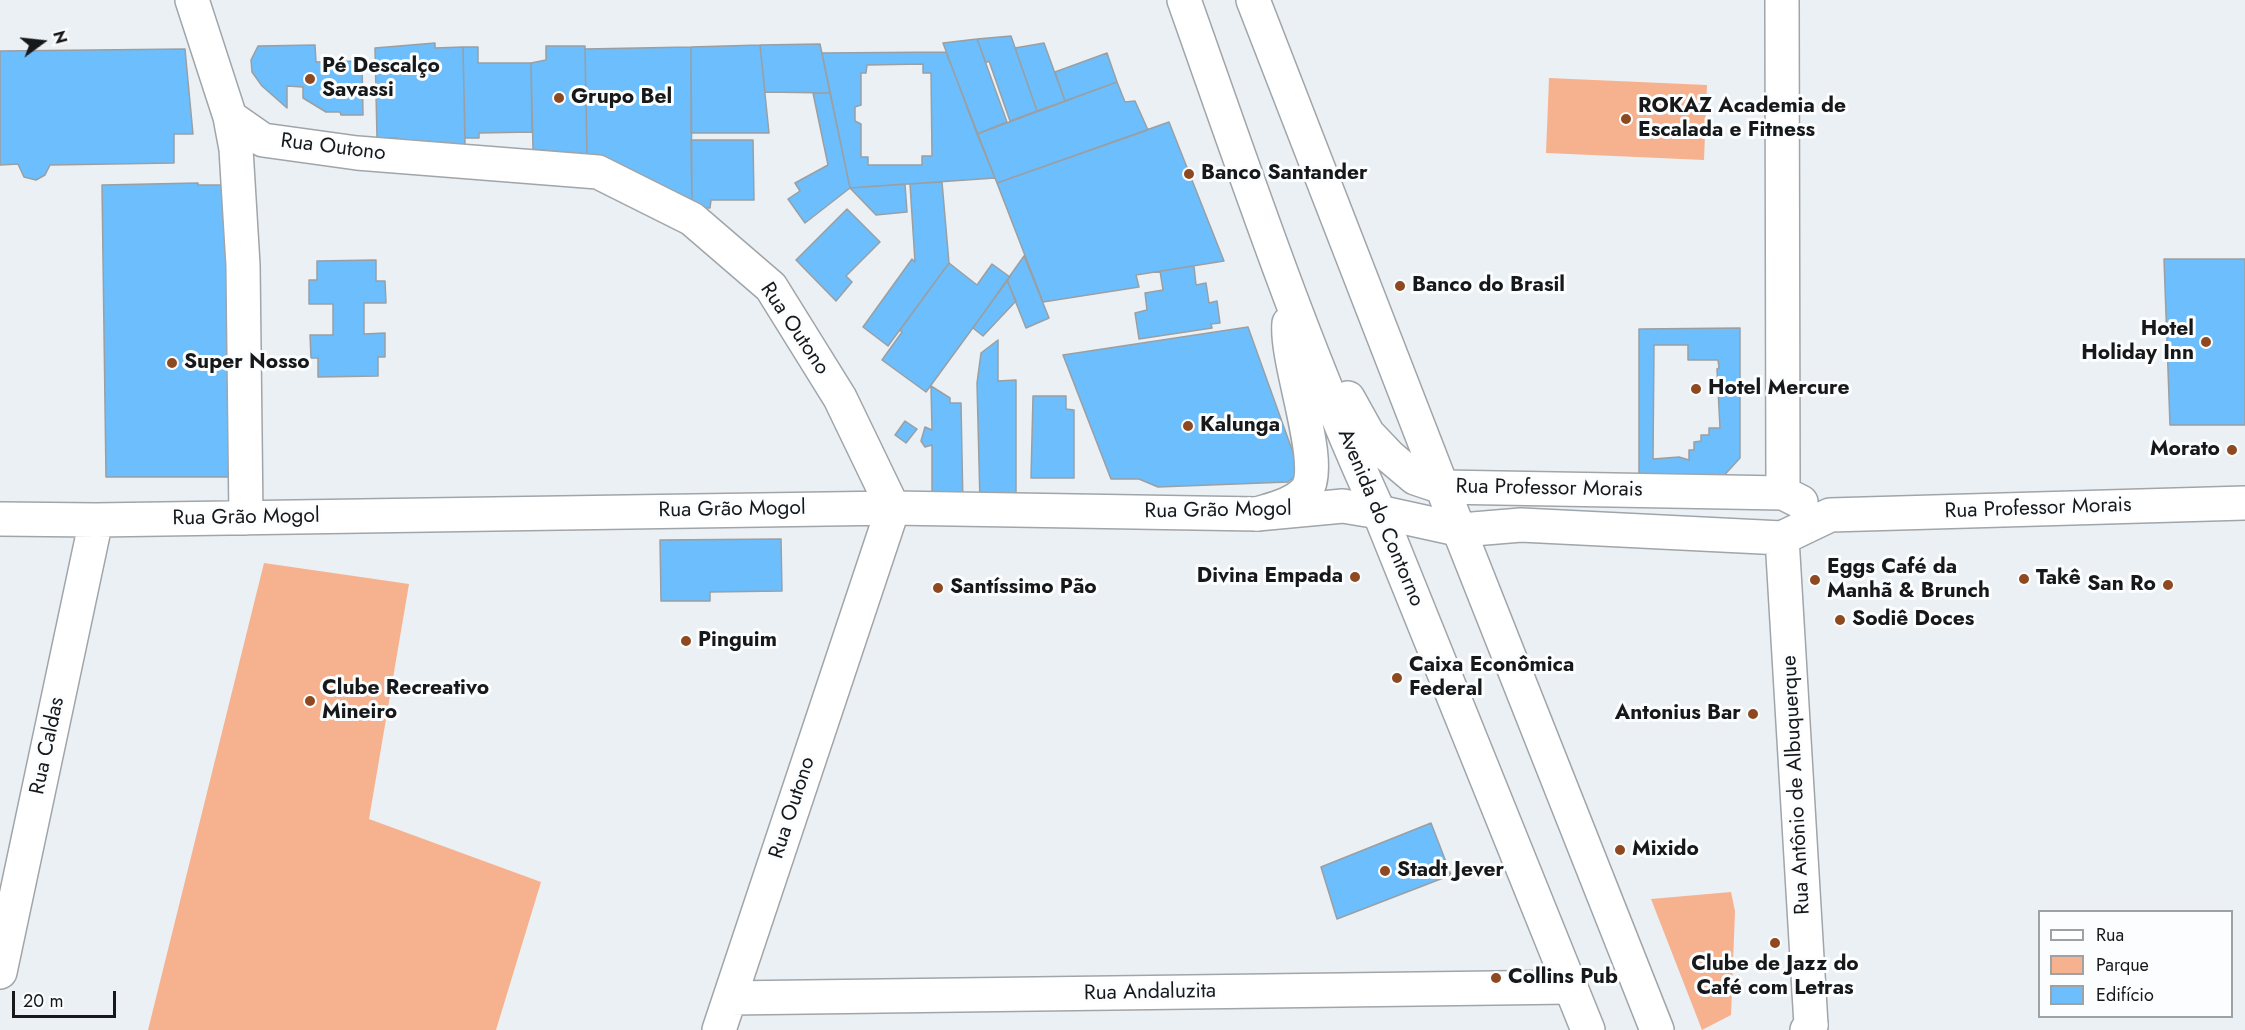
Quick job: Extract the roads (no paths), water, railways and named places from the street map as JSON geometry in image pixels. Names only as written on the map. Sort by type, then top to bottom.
[{"type":"street","points":[[192,0],[230,117],[236,149],[243,265],[246,518]]},
{"type":"street","name":"Avenida do Contorno","points":[[1184,0],[1293,307],[1356,462],[1379,512],[1588,1030]]},
{"type":"street","points":[[1253,0],[1442,487],[1461,530],[1501,638],[1657,1030]]},
{"type":"street","points":[[1782,0],[1783,493]]},
{"type":"street","name":"Rua Outono","points":[[230,117],[263,140],[357,153],[598,172],[692,219],[771,287],[840,398],[893,508],[719,1030]]},
{"type":"street","points":[[1257,514],[1296,499],[1306,491],[1311,482],[1309,440],[1288,339],[1289,317],[1293,307]]},
{"type":"street","name":"Rua Professor Morais","points":[[1293,307],[1329,356],[1368,434],[1415,478],[1442,487],[1783,493],[1830,515]]},
{"type":"street","name":"Rua Professor Morais","points":[[1461,530],[1521,525],[1782,538],[1830,515],[2245,503]]},
{"type":"street","name":"Rua Grão Mogol","points":[[0,519],[96,520],[893,508],[1257,514],[1343,506],[1461,530]]},
{"type":"street","name":"Rua Caldas","points":[[0,972],[96,520]]},
{"type":"street","name":"Rua Antônio de Albuquerque","points":[[1782,538],[1809,1028]]},
{"type":"street","name":"Rua Andaluzita","points":[[730,998],[1571,987]]},
{"type":"place","name":"Pé Descalço Savassi","points":[[310,79]]},
{"type":"place","name":"Grupo Bel","points":[[559,98]]},
{"type":"place","name":"ROKAZ Academia de Escalada e Fitness","points":[[1626,119]]},
{"type":"place","name":"Banco Santander","points":[[1189,174]]},
{"type":"place","name":"Banco do Brasil","points":[[1400,286]]},
{"type":"place","name":"Hotel Holiday Inn","points":[[2206,342]]},
{"type":"place","name":"Super Nosso","points":[[172,363]]},
{"type":"place","name":"Hotel Mercure","points":[[1696,389]]},
{"type":"place","name":"Kalunga","points":[[1188,426]]},
{"type":"place","name":"Morato","points":[[2232,450]]},
{"type":"place","name":"Divina Empada","points":[[1355,577]]},
{"type":"place","name":"Takê","points":[[2024,579]]},
{"type":"place","name":"Eggs Café da Manhã & Brunch","points":[[1815,580]]},
{"type":"place","name":"San Ro","points":[[2168,585]]},
{"type":"place","name":"Santíssimo Pão","points":[[938,588]]},
{"type":"place","name":"Sodiê Doces","points":[[1840,620]]},
{"type":"place","name":"Pinguim","points":[[686,641]]},
{"type":"place","name":"Caixa Econômica Federal","points":[[1397,678]]},
{"type":"place","name":"Clube Recreativo Mineiro","points":[[310,701]]},
{"type":"place","name":"Antonius Bar","points":[[1753,714]]},
{"type":"place","name":"Mixido","points":[[1620,850]]},
{"type":"place","name":"Stadt Jever","points":[[1385,871]]},
{"type":"place","name":"Clube de Jazz do Café com Letras","points":[[1775,943]]},
{"type":"place","name":"Collins Pub","points":[[1496,978]]}]
